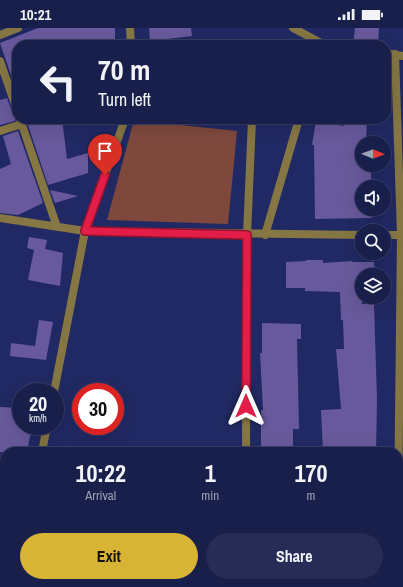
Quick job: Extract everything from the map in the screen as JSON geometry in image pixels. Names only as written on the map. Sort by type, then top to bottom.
[{"type":"street","points":[[0,35],[18,28]]},
{"type":"street","points":[[130,28],[131,40]]},
{"type":"street","points":[[293,28],[314,40]]},
{"type":"street","points":[[399,55],[402,235],[399,447]]},
{"type":"street","points":[[0,61],[12,96]]},
{"type":"street","points":[[0,131],[16,124]]},
{"type":"street","points":[[22,124],[57,227]]},
{"type":"street","points":[[56,383],[85,231],[123,124]]},
{"type":"street","points":[[246,447],[247,235],[252,124]]},
{"type":"street","points":[[265,235],[298,124]]},
{"type":"street","points":[[0,218],[85,231],[247,235],[355,235]]},
{"type":"street","points":[[391,235],[402,235]]},
{"type":"street","points":[[43,447],[45,435]]},
{"type":"shaded area","points":[[133,124],[171,124],[237,131],[228,224],[107,220]]},
{"type":"building","points":[[38,28],[115,28],[115,40],[12,40],[12,78],[0,43]]},
{"type":"building","points":[[149,28],[191,28],[192,36],[150,40]]},
{"type":"building","points":[[355,28],[379,28],[378,40],[354,40]]},
{"type":"building","points":[[7,98],[12,112],[12,122],[0,125],[0,100]]},
{"type":"building","points":[[28,124],[63,124],[67,159],[88,153],[88,173],[48,185]]},
{"type":"building","points":[[316,124],[333,124],[344,126],[344,124],[367,124],[366,136],[355,136],[355,172],[371,172],[371,180],[355,180],[355,216],[372,216],[372,218],[315,219],[314,145],[312,145]]},
{"type":"building","points":[[18,131],[43,203],[18,215],[0,213],[0,169],[11,164],[3,136]]},
{"type":"building","points":[[50,190],[78,196],[55,203]]},
{"type":"building","points":[[29,237],[47,240],[45,249],[63,253],[60,286],[28,280],[34,250],[27,248]]},
{"type":"building","points":[[323,260],[323,263],[352,261],[374,262],[374,268],[355,268],[355,304],[374,304],[377,400],[376,447],[323,447],[321,410],[341,409],[336,349],[344,349],[340,292],[305,291],[305,288],[286,288],[286,262]]},
{"type":"building","points":[[39,320],[53,322],[46,360],[10,356],[11,343],[35,346]]},
{"type":"building","points":[[262,323],[301,324],[301,339],[297,339],[299,429],[293,429],[293,446],[261,446],[261,410],[263,410],[260,353],[262,353]]},
{"type":"building","points":[[0,407],[12,408],[12,435],[30,435],[28,447],[0,447]]},
{"type":"route","points":[[105,175],[85,231],[247,235],[246,406]]}]
